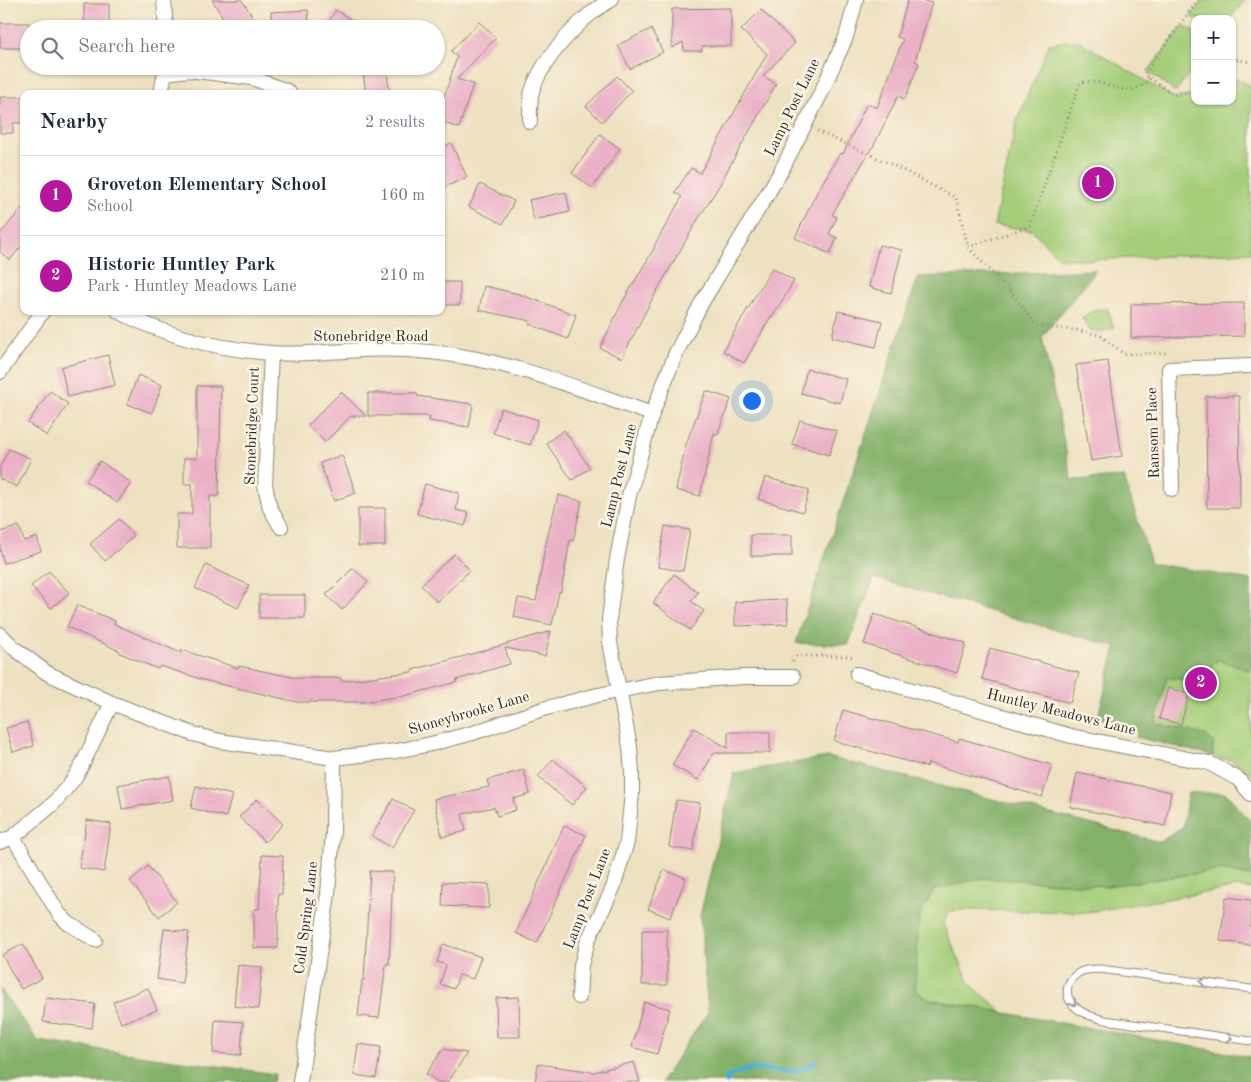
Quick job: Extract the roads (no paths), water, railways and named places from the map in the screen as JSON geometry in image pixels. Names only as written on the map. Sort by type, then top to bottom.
[{"type":"street","points":[[164,0],[165,20]]},
{"type":"street","points":[[530,122],[531,96],[539,76],[570,33],[584,19],[611,0]]},
{"type":"street","name":"Lamp Post Lane","points":[[579,997],[581,964],[588,940],[613,888],[627,842],[632,793],[630,747],[610,642],[609,619],[612,587],[629,496],[652,414],[676,353],[701,304],[780,173],[846,37],[856,0]]},
{"type":"street","points":[[162,90],[165,75]]},
{"type":"street","points":[[228,75],[252,78],[287,90]]},
{"type":"street","points":[[0,372],[40,315]]},
{"type":"street","name":"Stonebridge Road","points":[[127,315],[158,329],[203,343],[271,353],[395,350],[456,355],[490,361],[652,414]]},
{"type":"street","name":"Stonebridge Court","points":[[271,353],[265,485],[270,508],[281,527]]},
{"type":"street","name":"Ransom Place","points":[[1172,489],[1169,369],[1251,366]]},
{"type":"street","name":"Stoneybrooke Lane","points":[[0,634],[14,648],[47,673],[112,703],[193,734],[220,741],[334,758],[396,751],[431,744],[473,733],[543,709],[598,695],[659,683],[703,679],[793,677]]},
{"type":"street","name":"Huntley Meadows Lane","points":[[856,674],[1072,736],[1209,763],[1238,779],[1251,794]]},
{"type":"street","points":[[95,940],[68,923],[59,914],[7,840],[53,804],[73,780],[82,767],[112,703]]},
{"type":"street","name":"Cold Spring Lane","points":[[300,1082],[328,894],[333,823],[334,758]]},
{"type":"lane","points":[[1251,989],[1100,969],[1088,970],[1077,974],[1067,987],[1067,996],[1072,1004],[1081,1012],[1091,1016],[1105,1020],[1251,1041]]},
{"type":"waterway","points":[[727,1082],[727,1077],[746,1070],[795,1071],[809,1066],[816,1061]]},
{"type":"place","name":"Groveton Elementary School","points":[[1098,183]]},
{"type":"place","name":"Historic Huntley Park","points":[[1201,683]]}]
